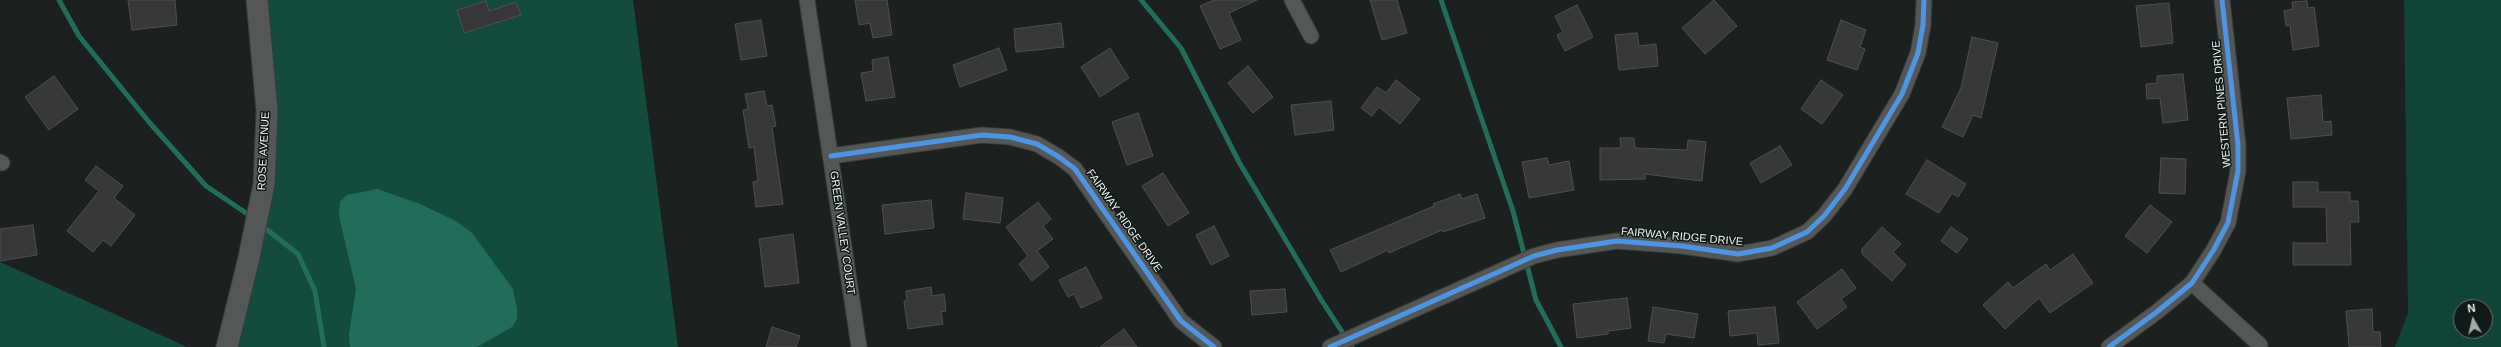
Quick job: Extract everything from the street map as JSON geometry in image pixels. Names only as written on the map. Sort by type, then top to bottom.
[{"type":"street","name":"ROSE AVENUE","points":[[227,347],[248,262],[264,184],[267,111],[257,0]]},
{"type":"street","name":"GREEN VALLEY COURT","points":[[807,0],[859,347]]},
{"type":"street","points":[[1292,0],[1311,36]]},
{"type":"street","name":"FAIRWAY RIDGE DRIVE","points":[[1330,347],[1534,256],[1557,250],[1617,241],[1682,246],[1738,254],[1772,248],[1807,232],[1824,216],[1845,189],[1902,94],[1918,53],[1923,25],[1924,0]]},
{"type":"street","name":"WESTERN PINES DRIVE","points":[[2109,347],[2158,312],[2192,283],[2214,252],[2228,223],[2238,172],[2236,120],[2222,0]]},
{"type":"street","name":"FAIRWAY RIDGE DRIVE","points":[[831,156],[982,135],[1010,137],[1037,144],[1060,156],[1075,169],[1181,321],[1214,347]]},
{"type":"street","points":[[2192,283],[2260,345]]},
{"type":"shaded area","points":[[257,0],[633,0],[678,347],[227,347],[264,184]]},
{"type":"shaded area","points":[[2404,0],[2501,0],[2501,347],[2395,347],[2408,313]]},
{"type":"shaded area","points":[[377,189],[420,204],[456,221],[472,233],[513,289],[517,309],[517,319],[512,327],[477,347],[350,347],[349,334],[356,289],[339,216],[340,202],[347,195]]},
{"type":"shaded area","points":[[0,262],[187,347],[0,347]]},
{"type":"building","points":[[128,0],[175,0],[177,25],[132,30]]},
{"type":"building","points":[[855,0],[887,0],[892,35],[873,38],[870,23],[859,25]]},
{"type":"building","points":[[1214,0],[1257,0],[1229,13],[1241,40],[1220,49],[1200,6]]},
{"type":"building","points":[[1370,0],[1397,0],[1407,33],[1382,40]]},
{"type":"building","points":[[1714,0],[1737,26],[1705,54],[1682,28]]},
{"type":"building","points":[[486,1],[489,11],[516,2],[521,15],[464,33],[457,10]]},
{"type":"building","points":[[2307,1],[2308,8],[2314,7],[2319,46],[2293,50],[2290,25],[2286,26],[2284,11],[2293,9],[2292,2]]},
{"type":"building","points":[[2169,3],[2173,43],[2141,47],[2136,6]]},
{"type":"building","points":[[1577,5],[1593,37],[1565,51],[1557,35],[1563,32],[1555,16]]},
{"type":"building","points":[[761,20],[767,56],[741,60],[735,24]]},
{"type":"building","points":[[1841,20],[1866,30],[1860,47],[1865,49],[1857,70],[1827,60]]},
{"type":"building","points":[[1061,23],[1064,47],[1016,52],[1014,29]]},
{"type":"building","points":[[1637,33],[1639,46],[1656,44],[1658,66],[1619,70],[1615,35]]},
{"type":"building","points":[[1972,37],[1998,43],[1981,118],[1973,115],[1963,137],[1942,127],[1961,88]]},
{"type":"building","points":[[999,48],[1007,70],[960,87],[953,65]]},
{"type":"building","points":[[1110,48],[1129,78],[1100,97],[1081,67]]},
{"type":"building","points":[[888,57],[895,97],[866,101],[861,73],[873,71],[872,60]]},
{"type":"building","points":[[1248,66],[1273,97],[1253,113],[1228,83]]},
{"type":"building","points":[[2183,74],[2188,120],[2163,123],[2160,98],[2147,99],[2146,84],[2157,83],[2157,76]]},
{"type":"building","points":[[54,76],[78,109],[49,130],[25,97]]},
{"type":"building","points":[[1396,80],[1420,99],[1400,124],[1379,107],[1372,116],[1361,108],[1377,87],[1386,93]]},
{"type":"building","points":[[1821,80],[1843,95],[1822,124],[1801,109]]},
{"type":"building","points":[[764,91],[767,106],[772,105],[776,126],[772,127],[783,204],[756,207],[753,182],[758,181],[754,147],[749,148],[743,110],[748,109],[745,94]]},
{"type":"building","points":[[2321,95],[2323,122],[2331,121],[2332,135],[2291,139],[2287,98]]},
{"type":"building","points":[[1331,101],[1334,130],[1295,135],[1291,105]]},
{"type":"building","points":[[1138,113],[1153,156],[1127,165],[1112,122]]},
{"type":"building","points":[[1620,138],[1634,138],[1635,148],[1687,150],[1688,140],[1706,142],[1702,181],[1645,174],[1645,179],[1600,180],[1600,148],[1621,148]]},
{"type":"building","points":[[1780,146],[1792,165],[1761,183],[1750,163]]},
{"type":"building","points":[[1547,158],[1549,165],[1569,161],[1574,190],[1529,198],[1522,162]]},
{"type":"building","points":[[2161,158],[2186,159],[2185,194],[2159,193]]},
{"type":"building","points":[[1927,160],[1966,184],[1958,197],[1952,193],[1939,213],[1906,194]]},
{"type":"building","points":[[96,166],[123,186],[114,198],[135,215],[111,246],[103,240],[93,252],[67,231],[99,191],[85,180]]},
{"type":"building","points":[[1163,173],[1189,213],[1168,226],[1142,186]]},
{"type":"building","points":[[2293,182],[2318,182],[2318,192],[2350,192],[2350,201],[2358,201],[2359,222],[2350,222],[2351,265],[2293,265],[2293,243],[2327,243],[2326,207],[2293,207]]},
{"type":"building","points":[[966,193],[1003,198],[1000,223],[963,219]]},
{"type":"building","points":[[1460,194],[1462,199],[1477,194],[1485,218],[1443,232],[1442,230],[1389,253],[1388,250],[1341,272],[1330,250],[1434,206],[1433,204]]},
{"type":"building","points":[[931,200],[934,228],[885,234],[882,205]]},
{"type":"building","points":[[1038,202],[1051,219],[1043,226],[1053,239],[1037,251],[1049,267],[1032,281],[1019,264],[1028,256],[1006,227]]},
{"type":"building","points":[[2150,205],[2172,222],[2147,253],[2125,236]]},
{"type":"building","points":[[33,225],[37,255],[0,261],[0,229]]},
{"type":"building","points":[[1214,226],[1229,256],[1211,265],[1196,235]]},
{"type":"building","points":[[1882,227],[1901,244],[1893,252],[1906,265],[1892,281],[1862,254],[1862,249]]},
{"type":"building","points":[[1951,227],[1968,239],[1957,253],[1941,241]]},
{"type":"building","points":[[793,234],[799,283],[765,287],[759,239]]},
{"type":"building","points":[[2073,254],[2093,283],[2050,313],[2039,298],[2005,329],[1983,305],[2008,282],[2013,288],[2046,264],[2050,270]]},
{"type":"building","points":[[1086,267],[1102,298],[1081,308],[1074,294],[1068,297],[1059,280]]},
{"type":"building","points":[[1842,269],[1856,288],[1841,299],[1847,307],[1817,329],[1797,302]]},
{"type":"building","points":[[931,287],[932,296],[944,294],[946,311],[941,312],[943,324],[908,329],[904,301],[907,301],[906,291]]},
{"type":"building","points":[[1285,289],[1287,312],[1252,315],[1250,291]]},
{"type":"building","points":[[1627,298],[1631,328],[1608,331],[1608,334],[1577,338],[1573,304]]},
{"type":"building","points":[[1653,307],[1698,314],[1694,338],[1666,334],[1664,343],[1648,341]]},
{"type":"building","points":[[1775,307],[1779,343],[1758,345],[1757,333],[1730,336],[1728,311]]},
{"type":"building","points":[[2372,309],[2373,332],[2380,332],[2381,347],[2349,347],[2346,311]]},
{"type":"building","points":[[772,327],[800,336],[796,347],[766,347]]},
{"type":"building","points":[[1124,329],[1137,347],[1100,347]]},
{"type":"waterway","points":[[59,0],[79,36],[149,122],[206,186],[252,217]]},
{"type":"waterway","points":[[1141,0],[1181,48],[1239,162],[1322,301],[1352,347]]},
{"type":"waterway","points":[[1441,0],[1513,211],[1536,300],[1561,347]]},
{"type":"waterway","points":[[261,225],[298,254],[315,291],[324,347]]},
{"type":"cycle path","points":[[1330,347],[1534,256],[1557,250],[1617,241],[1682,246],[1738,254],[1772,248],[1807,232],[1824,216],[1845,189],[1902,94],[1918,53],[1923,25],[1924,0]]},
{"type":"cycle path","points":[[2109,347],[2158,311],[2192,283],[2213,251],[2228,223],[2238,171],[2238,145],[2222,0]]},
{"type":"cycle path","points":[[831,156],[982,135],[1010,137],[1037,144],[1059,157],[1075,169],[1181,321],[1214,347]]}]
